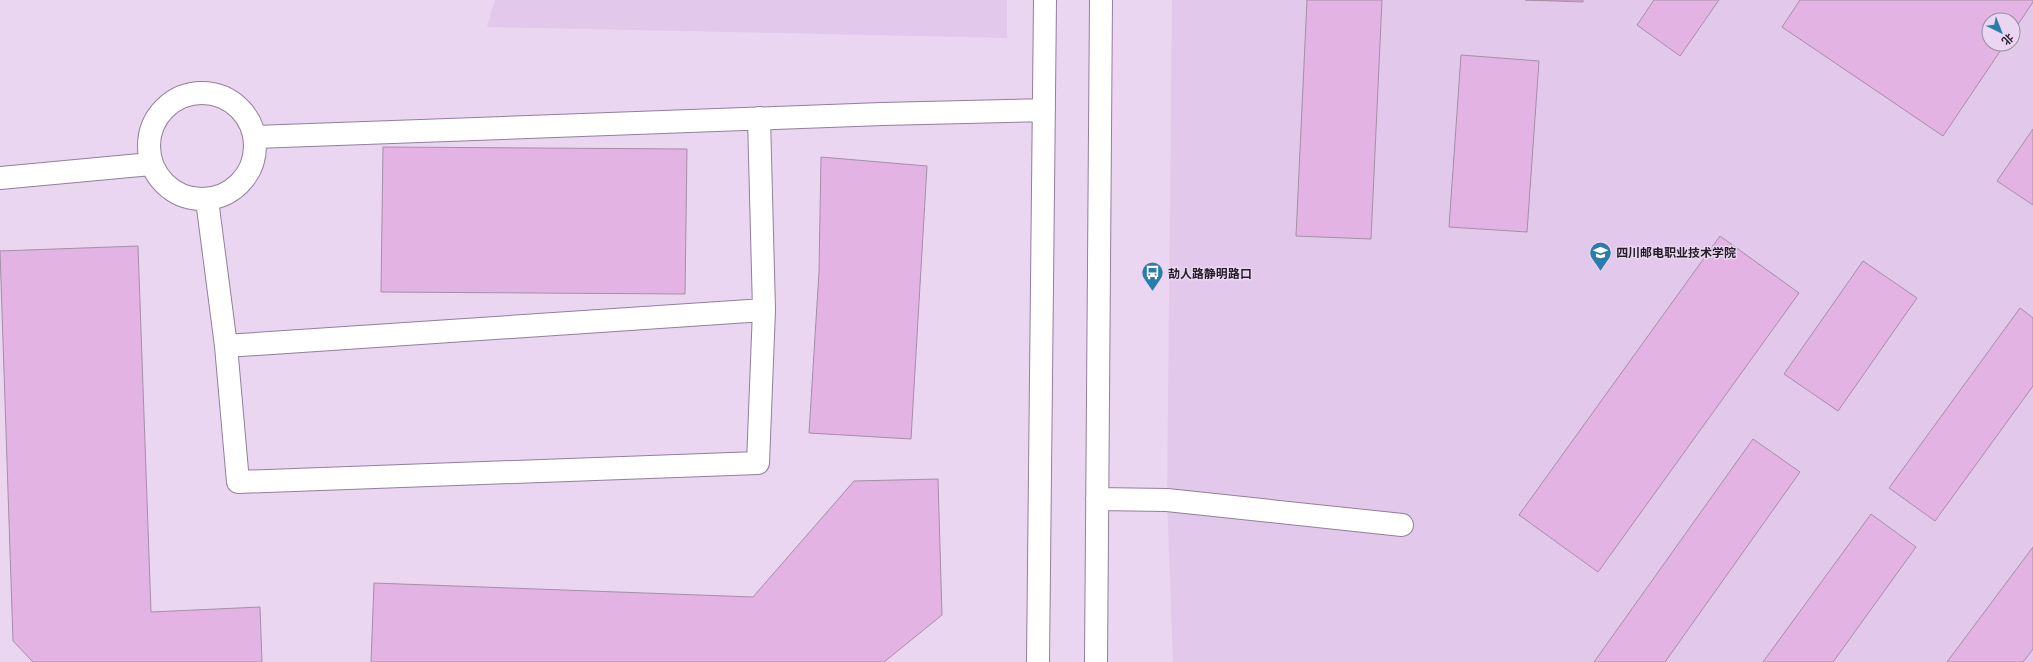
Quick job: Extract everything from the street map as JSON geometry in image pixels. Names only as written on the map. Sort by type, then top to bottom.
[{"type":"street","points":[[1038,662],[1045,0]]},
{"type":"street","points":[[1096,662],[1101,0]]},
{"type":"street","points":[[206,93],[223,97],[238,107],[249,120],[255,137],[255,155],[249,172],[238,186],[224,196],[207,200],[189,199],[173,192],[160,180],[151,164],[148,147],[151,129],[160,114],[172,102],[189,94],[206,93]]},
{"type":"street","points":[[255,137],[759,118],[1044,110]]},
{"type":"street","points":[[207,200],[226,346],[238,482],[758,463],[764,310],[759,118]]},
{"type":"street","points":[[0,178],[151,164]]},
{"type":"street","points":[[226,346],[764,310]]},
{"type":"street","points":[[1097,499],[1167,500],[1402,525]]},
{"type":"shaded area","points":[[495,0],[1007,0],[1007,38],[487,27]]},
{"type":"shaded area","name":"四川邮电职业技术学院","points":[[1172,0],[2033,0],[2033,662],[1173,662],[1167,500]]},
{"type":"building","points":[[1307,0],[1382,0],[1371,239],[1296,236]]},
{"type":"building","points":[[1525,0],[1583,0],[1583,2]]},
{"type":"building","points":[[1654,0],[1719,0],[1680,56],[1637,25]]},
{"type":"building","points":[[1800,0],[2033,0],[2021,20],[2021,12],[1981,12],[1981,52],[2000,52],[1943,136],[1782,27]]},
{"type":"building","points":[[1461,55],[1539,61],[1527,232],[1449,227]]},
{"type":"building","points":[[2033,129],[2033,205],[1997,181]]},
{"type":"building","points":[[383,147],[687,149],[685,294],[381,292]]},
{"type":"building","points":[[821,157],[927,166],[911,439],[809,433],[819,272]]},
{"type":"building","points":[[1720,236],[1799,293],[1598,572],[1519,515]]},
{"type":"building","points":[[138,246],[151,612],[260,607],[262,662],[33,662],[13,641],[0,251]]},
{"type":"building","points":[[1863,261],[1917,298],[1838,411],[1784,374]]},
{"type":"building","points":[[2020,308],[2033,318],[2033,386],[1935,521],[1889,488]]},
{"type":"building","points":[[1753,439],[1800,472],[1665,662],[1594,662]]},
{"type":"building","points":[[938,479],[942,615],[884,662],[371,662],[374,583],[753,597],[854,481]]},
{"type":"building","points":[[1871,514],[1916,547],[1833,662],[1763,662]]},
{"type":"building","points":[[2033,547],[2033,649],[2023,662],[1947,662]]},
{"type":"place","name":"四川邮电职业技术学院","points":[[1601,272]]},
{"type":"place","name":"劼人路静明路口","points":[[1153,292]]}]
